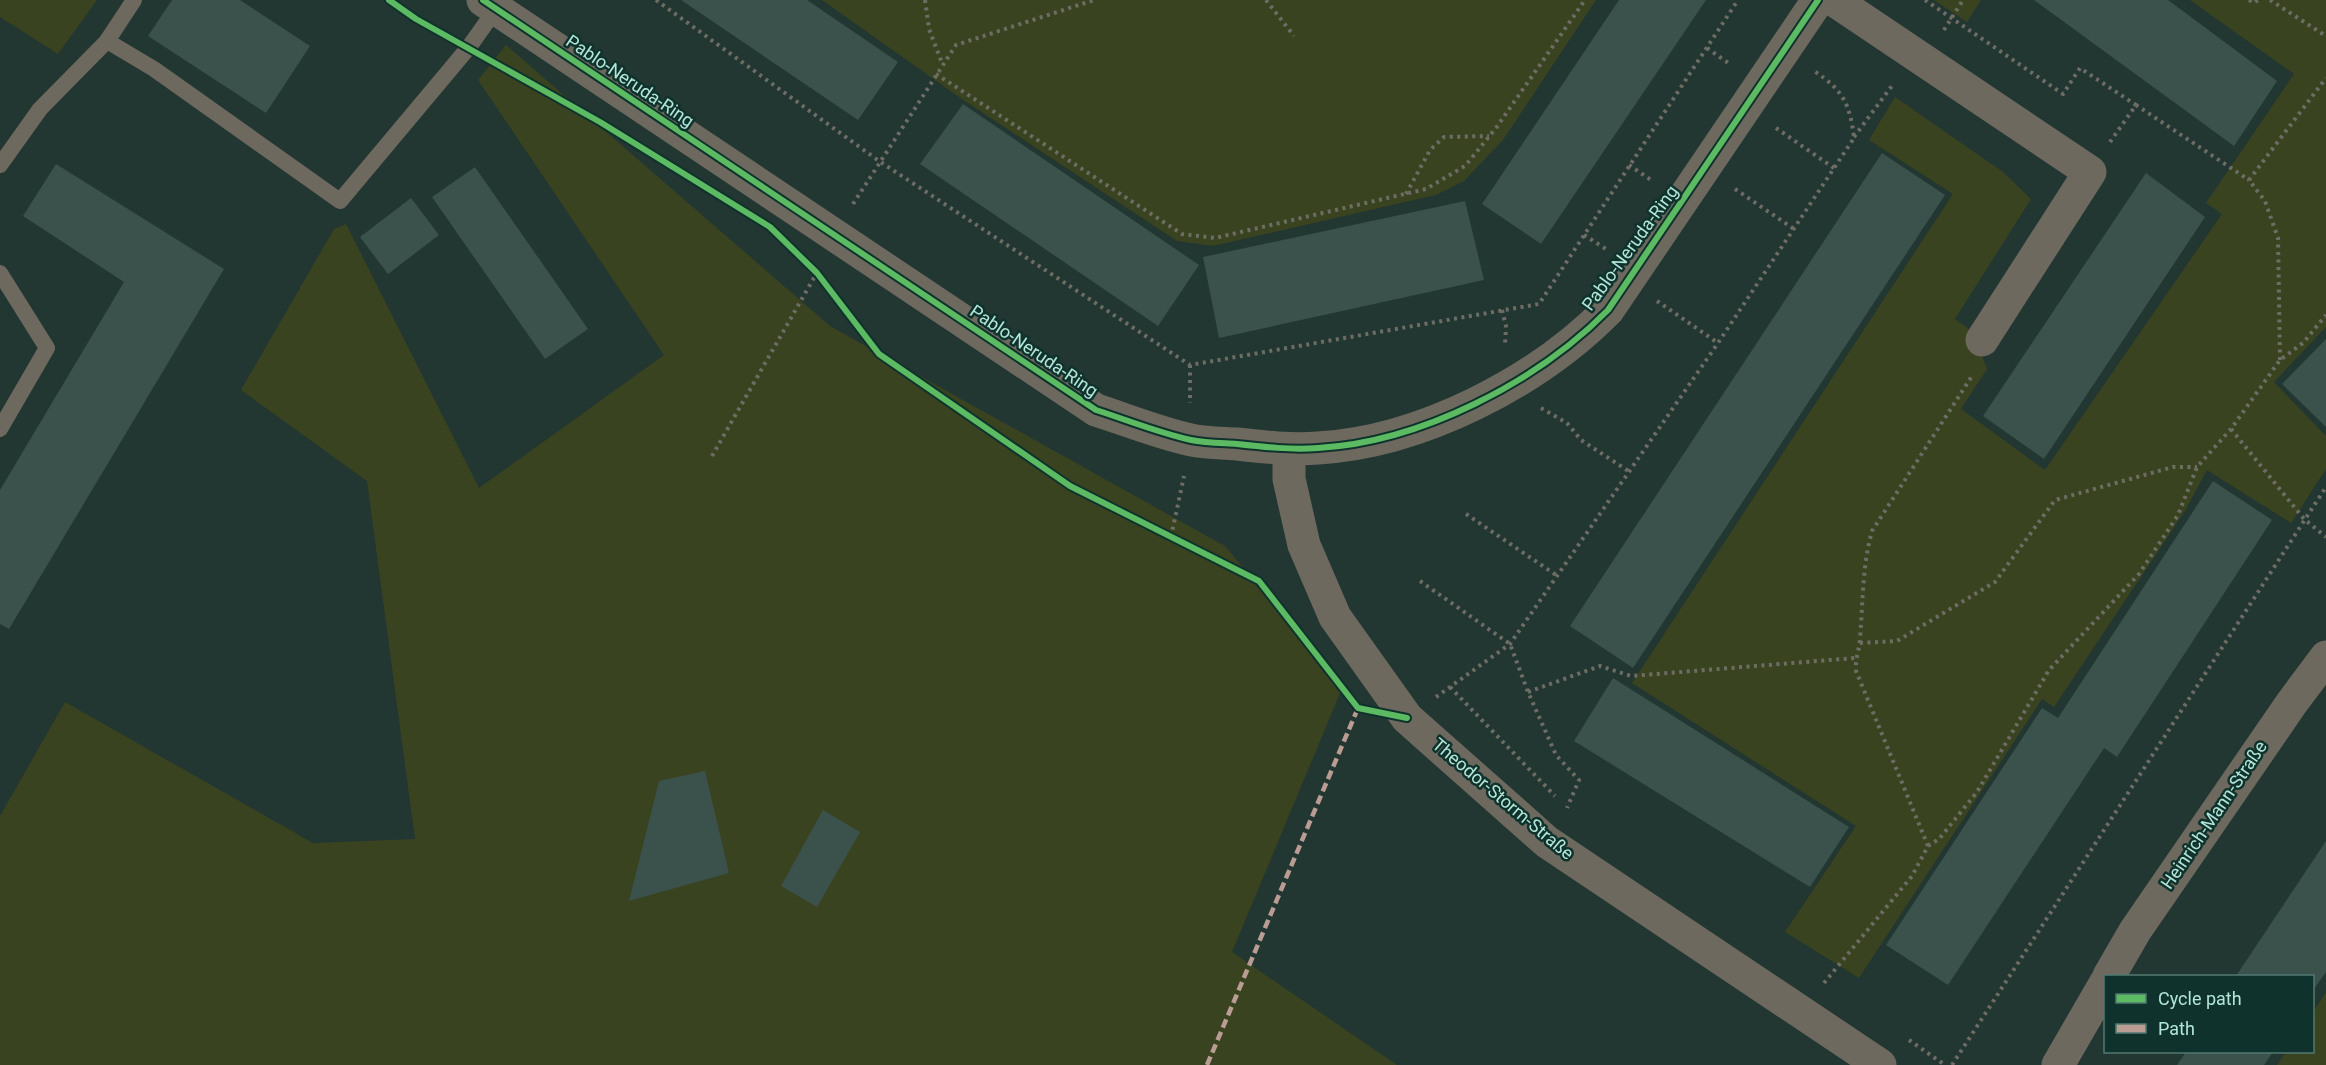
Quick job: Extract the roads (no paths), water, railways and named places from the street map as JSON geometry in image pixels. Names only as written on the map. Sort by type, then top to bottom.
[{"type":"street","name":"Pablo-Neruda-Ring","points":[[489,5],[1096,410],[1191,440],[1289,449],[1321,448],[1391,435],[1479,402],[1555,357],[1585,334],[1608,310],[1818,0]]},
{"type":"street","points":[[1834,0],[2090,172],[1982,340]]},
{"type":"street","name":"Theodor-Storm-Straße","points":[[1289,449],[1289,479],[1304,545],[1330,606],[1365,662],[1407,718],[1547,842],[1880,1065]]},
{"type":"street","name":"Heinrich-Mann-Straße","points":[[2110,975],[2135,931],[2290,704],[2326,657]]},
{"type":"street","points":[[2058,1065],[2104,985]]},
{"type":"lane","points":[[0,165],[40,109],[107,41],[134,0]]},
{"type":"lane","points":[[107,41],[154,69],[340,201],[469,47],[489,5]]},
{"type":"lane","points":[[0,273],[47,348],[0,429]]}]
